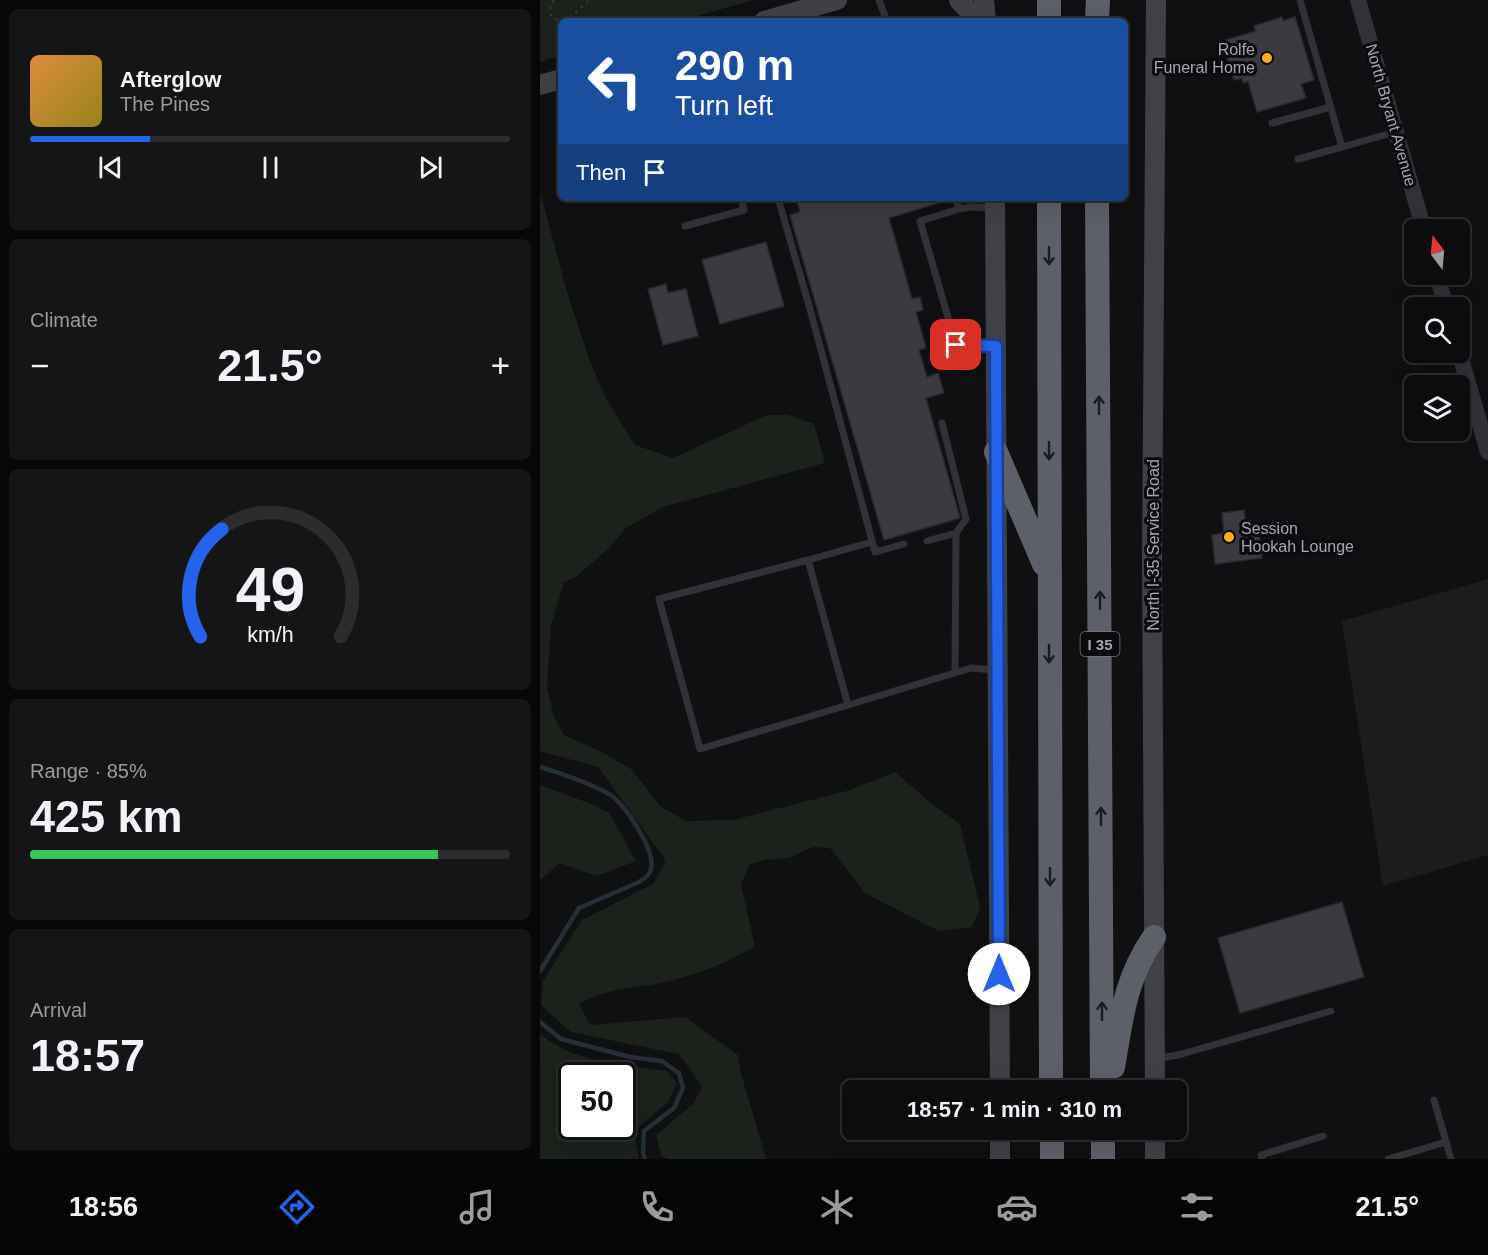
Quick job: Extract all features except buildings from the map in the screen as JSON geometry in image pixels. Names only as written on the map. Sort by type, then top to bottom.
[{"type":"highway","points":[[1049,0],[1049,18]]},
{"type":"highway","points":[[1097,18],[1098,0]]},
{"type":"highway","points":[[1049,201],[1051,1080]]},
{"type":"highway","name":"I 35","points":[[1097,201],[1102,1080]]},
{"type":"highway","points":[[996,452],[1049,574]]},
{"type":"highway","points":[[1111,1080],[1128,989],[1141,956],[1154,937]]},
{"type":"highway","points":[[1052,1140],[1052,1159]]},
{"type":"highway","points":[[1103,1140],[1103,1159]]},
{"type":"main road","points":[[787,18],[837,0]]},
{"type":"main road","points":[[959,0],[975,18]]},
{"type":"main road","points":[[984,0],[986,18]]},
{"type":"main road","name":"North I-35 Service Road","points":[[1155,1080],[1152,548],[1156,0]]},
{"type":"main road","points":[[540,86],[558,81]]},
{"type":"main road","points":[[995,203],[1000,1080]]},
{"type":"main road","points":[[1000,1140],[1000,1159]]},
{"type":"main road","points":[[1155,1140],[1155,1159]]},
{"type":"street","name":"North Bryant Avenue","points":[[1358,0],[1421,219]]},
{"type":"street","points":[[1462,363],[1488,452]]},
{"type":"lane","points":[[879,0],[886,18]]},
{"type":"lane","points":[[1300,0],[1342,147]]},
{"type":"lane","points":[[1272,123],[1331,107]]},
{"type":"lane","points":[[1298,159],[1396,132]]},
{"type":"lane","points":[[685,226],[744,210],[742,201]]},
{"type":"lane","points":[[779,201],[875,552],[904,544]]},
{"type":"lane","points":[[957,201],[959,208]]},
{"type":"lane","points":[[995,203],[959,208],[920,221],[956,345],[996,346]]},
{"type":"lane","points":[[942,423],[966,519],[956,533],[955,673]]},
{"type":"lane","points":[[927,541],[956,533]]},
{"type":"lane","points":[[872,542],[659,599],[700,749],[971,668],[997,670]]},
{"type":"lane","points":[[808,560],[848,705]]},
{"type":"lane","points":[[1155,1059],[1182,1054],[1331,1011]]},
{"type":"lane","points":[[1434,1100],[1451,1159]]},
{"type":"lane","points":[[1262,1159],[1262,1155],[1323,1136]]},
{"type":"lane","points":[[1388,1159],[1446,1142]]},
{"type":"path","points":[[554,0],[549,11],[552,18],[558,21]]},
{"type":"path","points":[[568,18],[589,0]]},
{"type":"shaded area","points":[[540,0],[753,0],[690,18],[558,18],[558,56],[540,62]]},
{"type":"shaded area","points":[[540,192],[567,292],[591,364],[606,399],[635,445],[673,458],[767,415],[788,415],[814,424],[825,463],[663,507],[626,528],[609,548],[576,577],[564,582],[551,625],[547,687],[554,717],[564,735],[604,753],[631,769],[661,807],[686,821],[733,820],[847,791],[895,772],[937,808],[960,824],[980,907],[972,927],[939,931],[866,894],[830,848],[813,847],[789,858],[750,864],[741,884],[755,946],[692,975],[657,984],[612,991],[579,1004],[590,1025],[685,1017],[738,1055],[740,1070],[766,1159],[667,1159],[661,1155],[656,1135],[694,1103],[702,1087],[679,1054],[571,1032],[541,1005],[543,981],[582,920],[653,884],[666,861],[598,767],[540,751]]},
{"type":"shaded area","points":[[1488,579],[1488,855],[1383,886],[1342,621]]},
{"type":"shaded area","points":[[540,785],[609,813],[636,861],[597,876],[560,863],[540,880]]},
{"type":"shaded area","points":[[540,1033],[552,1043],[567,1050],[606,1062],[558,1062],[558,1140],[636,1140],[639,1159],[540,1159]]},
{"type":"shaded area","points":[[636,1067],[667,1071],[677,1083],[668,1102],[636,1129]]},
{"type":"waterway","points":[[540,767],[584,782],[615,799],[638,828],[649,851],[651,861],[651,869],[641,881],[579,908],[540,971]]},
{"type":"waterway","points":[[540,1022],[561,1039],[630,1057],[662,1061],[679,1073],[683,1088],[674,1108],[644,1131],[645,1159]]},
{"type":"place","name":"Rolfe Funeral Home","points":[[1267,58]]},
{"type":"place","name":"Session Hookah Lounge","points":[[1229,537]]},
{"type":"route","points":[[956,345],[996,346],[999,974]]}]
